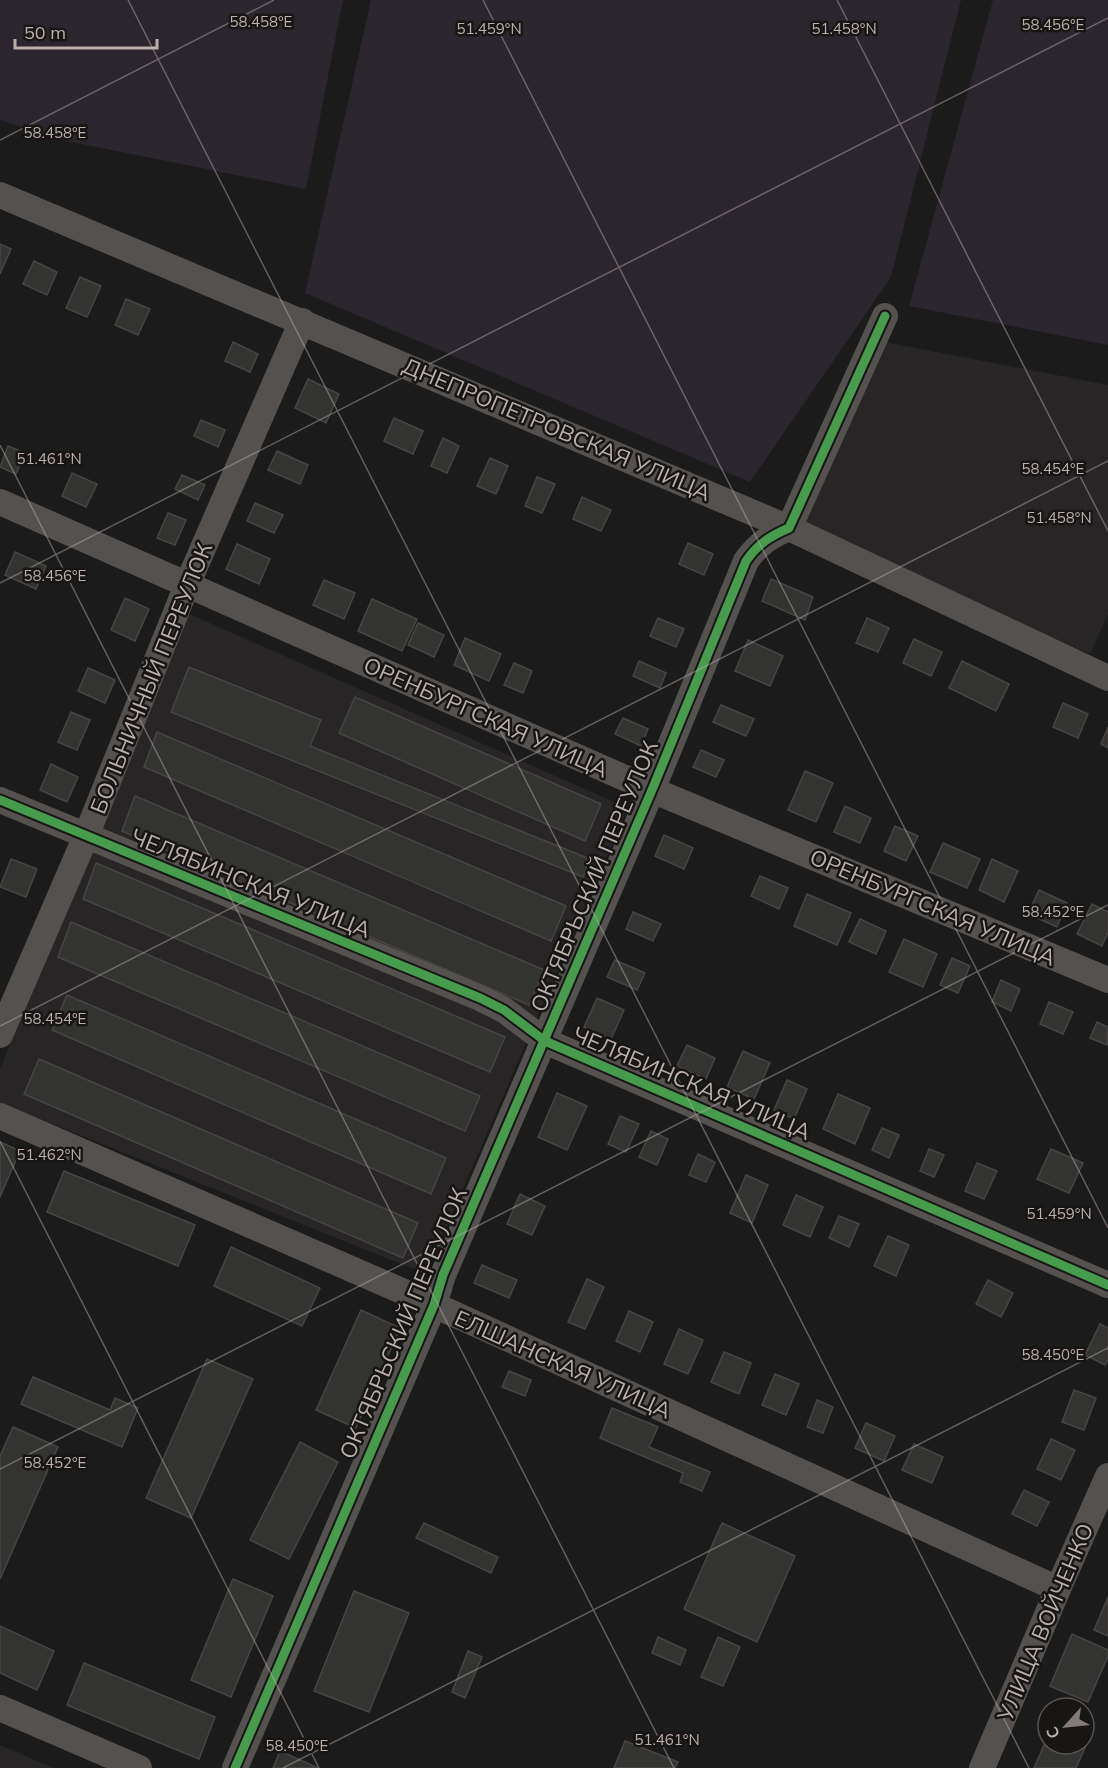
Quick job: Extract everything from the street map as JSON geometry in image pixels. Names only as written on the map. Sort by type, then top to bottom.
[{"type":"street","name":"ДНЕПРОПЕТРОВСКАЯ УЛИЦА","points":[[0,195],[789,528],[1108,678]]},
{"type":"street","points":[[789,528],[885,316]]},
{"type":"street","name":"БОЛЬНИЧНЫЙ ПЕРЕУЛОК","points":[[0,1035],[86,836],[187,585],[302,321]]},
{"type":"street","name":"ОРЕНБУРГСКАЯ УЛИЦА","points":[[0,502],[652,790],[1108,980]]},
{"type":"street","name":"ОКТЯБРЬСКИЙ ПЕРЕУЛОК","points":[[235,1768],[434,1305],[443,1275],[652,790],[746,561],[756,547],[768,537],[789,528]]},
{"type":"street","name":"ЧЕЛЯБИНСКАЯ УЛИЦА","points":[[0,800],[480,998],[504,1010],[545,1041],[1108,1285]]},
{"type":"street","name":"ЕЛШАНСКАЯ УЛИЦА","points":[[0,1116],[434,1305],[1058,1589]]},
{"type":"street","name":"УЛИЦА ВОЙЧЕНКО","points":[[982,1768],[1108,1476]]},
{"type":"street","points":[[0,1708],[139,1768]]},
{"type":"shaded area","points":[[0,0],[343,0],[306,189],[57,139],[0,120]]},
{"type":"shaded area","points":[[371,0],[961,0],[891,277],[750,482],[305,293]]},
{"type":"shaded area","points":[[993,0],[1108,0],[1108,345],[909,306]]},
{"type":"shaded area","points":[[885,342],[1108,385],[1108,614],[1090,654],[801,526]]},
{"type":"shaded area","points":[[185,612],[628,808],[426,1274],[0,1103],[0,1069]]},
{"type":"shaded area","points":[[0,1745],[54,1768],[0,1768]]},
{"type":"building","points":[[0,244],[11,249],[0,274]]},
{"type":"building","points":[[34,261],[57,272],[47,295],[23,284]]},
{"type":"building","points":[[80,277],[101,286],[87,317],[66,308]]},
{"type":"building","points":[[126,299],[150,309],[138,335],[115,325]]},
{"type":"building","points":[[233,342],[258,354],[250,372],[225,361]]},
{"type":"building","points":[[308,379],[339,394],[326,423],[295,408]]},
{"type":"building","points":[[394,418],[423,431],[413,454],[384,441]]},
{"type":"building","points":[[201,420],[225,430],[218,447],[194,436]]},
{"type":"building","points":[[443,438],[459,446],[447,473],[431,466]]},
{"type":"building","points":[[8,446],[25,453],[16,474],[0,467]]},
{"type":"building","points":[[277,451],[308,465],[300,484],[268,470]]},
{"type":"building","points":[[490,458],[508,466],[496,494],[477,486]]},
{"type":"building","points":[[72,473],[97,484],[86,507],[62,496]]},
{"type":"building","points":[[182,475],[205,485],[198,500],[175,489]]},
{"type":"building","points":[[537,477],[555,484],[542,513],[525,506]]},
{"type":"building","points":[[582,497],[611,510],[601,531],[573,519]]},
{"type":"building","points":[[255,503],[283,515],[274,533],[247,521]]},
{"type":"building","points":[[168,513],[186,520],[175,545],[157,538]]},
{"type":"building","points":[[688,543],[713,554],[704,575],[679,564]]},
{"type":"building","points":[[237,544],[270,559],[259,584],[226,569]]},
{"type":"building","points":[[15,552],[46,566],[36,589],[5,575]]},
{"type":"building","points":[[771,579],[813,597],[805,620],[762,601]]},
{"type":"building","points":[[324,580],[355,593],[344,619],[313,605]]},
{"type":"building","points":[[125,598],[149,609],[135,641],[111,630]]},
{"type":"building","points":[[372,599],[417,619],[402,651],[358,631]]},
{"type":"building","points":[[658,618],[684,629],[676,647],[650,636]]},
{"type":"building","points":[[867,618],[889,628],[878,652],[856,643]]},
{"type":"building","points":[[418,623],[444,635],[434,657],[408,645]]},
{"type":"building","points":[[465,638],[501,654],[489,681],[454,665]]},
{"type":"building","points":[[914,639],[942,652],[931,676],[903,663]]},
{"type":"building","points":[[748,640],[783,656],[770,686],[735,671]]},
{"type":"building","points":[[639,661],[666,673],[660,688],[633,676]]},
{"type":"building","points":[[962,661],[1009,684],[996,711],[949,688]]},
{"type":"building","points":[[514,663],[532,671],[523,693],[504,685]]},
{"type":"building","points":[[189,667],[321,720],[310,746],[590,859],[583,877],[171,712]]},
{"type":"building","points":[[88,668],[115,680],[105,703],[78,691]]},
{"type":"building","points":[[355,697],[601,804],[585,841],[339,733]]},
{"type":"building","points":[[1063,703],[1088,714],[1078,738],[1053,727]]},
{"type":"building","points":[[721,705],[754,719],[746,736],[713,722]]},
{"type":"building","points":[[71,712],[90,720],[77,750],[58,742]]},
{"type":"building","points":[[623,718],[648,729],[641,746],[615,734]]},
{"type":"building","points":[[1108,727],[1108,748],[1101,744]]},
{"type":"building","points":[[157,732],[566,906],[551,941],[144,767]]},
{"type":"building","points":[[701,750],[724,760],[716,777],[693,767]]},
{"type":"building","points":[[51,764],[78,777],[67,802],[40,790]]},
{"type":"building","points":[[805,771],[833,783],[816,822],[788,810]]},
{"type":"building","points":[[135,796],[544,970],[529,1005],[122,831]]},
{"type":"building","points":[[845,806],[871,818],[860,843],[834,832]]},
{"type":"building","points":[[895,826],[918,836],[906,861],[884,851]]},
{"type":"building","points":[[664,835],[693,848],[684,869],[655,856]]},
{"type":"building","points":[[943,843],[980,859],[967,888],[930,872]]},
{"type":"building","points":[[11,859],[37,869],[26,897],[0,887]]},
{"type":"building","points":[[992,859],[1018,871],[1004,902],[979,890]]},
{"type":"building","points":[[96,863],[505,1037],[490,1072],[83,899]]},
{"type":"building","points":[[760,876],[788,888],[779,909],[751,896]]},
{"type":"building","points":[[1039,890],[1067,903],[1057,927],[1028,914]]},
{"type":"building","points":[[807,894],[851,913],[837,945],[794,926]]},
{"type":"building","points":[[1092,904],[1108,912],[1108,932],[1102,946],[1077,934]]},
{"type":"building","points":[[633,912],[661,924],[653,941],[626,929]]},
{"type":"building","points":[[860,919],[886,931],[876,954],[849,942]]},
{"type":"building","points":[[71,922],[480,1096],[465,1131],[58,957]]},
{"type":"building","points":[[904,939],[937,954],[923,987],[889,972]]},
{"type":"building","points":[[952,958],[970,966],[958,993],[940,985]]},
{"type":"building","points":[[615,960],[645,973],[637,990],[607,977]]},
{"type":"building","points":[[1001,980],[1020,989],[1011,1011],[992,1002]]},
{"type":"building","points":[[67,995],[446,1158],[431,1194],[52,1030]]},
{"type":"building","points":[[597,998],[624,1010],[611,1039],[584,1027]]},
{"type":"building","points":[[1049,1002],[1073,1012],[1063,1034],[1040,1024]]},
{"type":"building","points":[[1097,1022],[1108,1027],[1107,1045],[1090,1038]]},
{"type":"building","points":[[687,1045],[715,1058],[706,1079],[677,1066]]},
{"type":"building","points":[[743,1051],[770,1063],[754,1099],[727,1087]]},
{"type":"building","points":[[39,1059],[418,1223],[403,1258],[24,1094]]},
{"type":"building","points":[[787,1080],[807,1089],[794,1119],[774,1110]]},
{"type":"building","points":[[557,1093],[587,1106],[567,1150],[538,1137]]},
{"type":"building","points":[[838,1094],[870,1108],[855,1144],[823,1129]]},
{"type":"building","points":[[620,1116],[639,1124],[626,1152],[608,1144]]},
{"type":"building","points":[[882,1128],[899,1135],[889,1158],[872,1150]]},
{"type":"building","points":[[651,1131],[668,1139],[657,1165],[639,1157]]},
{"type":"building","points":[[0,1142],[20,1151],[0,1197]]},
{"type":"building","points":[[929,1149],[944,1155],[934,1177],[920,1171]]},
{"type":"building","points":[[1051,1149],[1083,1163],[1069,1193],[1037,1179]]},
{"type":"building","points":[[698,1154],[715,1162],[706,1182],[689,1175]]},
{"type":"building","points":[[977,1163],[997,1171],[984,1199],[965,1191]]},
{"type":"building","points":[[64,1171],[195,1225],[178,1266],[47,1212]]},
{"type":"building","points":[[746,1175],[768,1185],[752,1223],[730,1213]]},
{"type":"building","points":[[520,1194],[545,1206],[532,1235],[507,1224]]},
{"type":"building","points":[[796,1195],[823,1207],[810,1237],[783,1225]]},
{"type":"building","points":[[839,1216],[859,1224],[849,1247],[829,1238]]},
{"type":"building","points":[[888,1236],[909,1245],[896,1276],[874,1266]]},
{"type":"building","points":[[231,1247],[320,1288],[302,1326],[214,1286]]},
{"type":"building","points":[[482,1265],[517,1280],[509,1298],[474,1283]]},
{"type":"building","points":[[587,1279],[604,1287],[585,1329],[568,1322]]},
{"type":"building","points":[[988,1280],[1013,1293],[1001,1317],[976,1304]]},
{"type":"building","points":[[361,1310],[400,1328],[356,1428],[316,1410]]},
{"type":"building","points":[[629,1311],[653,1322],[640,1352],[616,1341]]},
{"type":"building","points":[[1100,1324],[1108,1328],[1108,1359],[1105,1365],[1085,1355]]},
{"type":"building","points":[[679,1329],[703,1340],[688,1374],[664,1364]]},
{"type":"building","points":[[724,1352],[751,1363],[739,1394],[711,1382]]},
{"type":"building","points":[[207,1359],[253,1379],[191,1518],[146,1498]]},
{"type":"building","points":[[509,1371],[531,1380],[525,1396],[502,1387]]},
{"type":"building","points":[[775,1374],[799,1384],[786,1415],[762,1405]]},
{"type":"building","points":[[33,1377],[110,1410],[115,1398],[138,1408],[122,1447],[21,1404]]},
{"type":"building","points":[[1074,1390],[1096,1398],[1084,1430],[1062,1422]]},
{"type":"building","points":[[817,1400],[833,1407],[823,1433],[807,1427]]},
{"type":"building","points":[[612,1408],[658,1427],[649,1447],[710,1472],[702,1491],[680,1482],[683,1473],[600,1438]]},
{"type":"building","points":[[866,1423],[895,1436],[884,1461],[855,1448]]},
{"type":"building","points":[[13,1427],[58,1447],[0,1579],[0,1456]]},
{"type":"building","points":[[1051,1439],[1075,1450],[1061,1480],[1037,1469]]},
{"type":"building","points":[[300,1442],[338,1462],[289,1559],[250,1540]]},
{"type":"building","points":[[914,1444],[943,1457],[932,1483],[902,1470]]},
{"type":"building","points":[[1024,1490],[1049,1502],[1037,1526],[1012,1514]]},
{"type":"building","points":[[424,1523],[498,1557],[491,1573],[416,1538]]},
{"type":"building","points":[[722,1523],[795,1556],[757,1642],[684,1609]]},
{"type":"building","points":[[233,1579],[273,1596],[231,1697],[191,1680]]},
{"type":"building","points":[[354,1591],[409,1613],[369,1712],[314,1691]]},
{"type":"building","points":[[1108,1597],[1108,1636],[1094,1630]]},
{"type":"building","points":[[0,1626],[54,1651],[37,1690],[0,1673]]},
{"type":"building","points":[[1072,1634],[1108,1650],[1108,1656],[1091,1696],[1074,1696],[1050,1686]]},
{"type":"building","points":[[658,1637],[686,1650],[680,1665],[652,1653]]},
{"type":"building","points":[[718,1637],[740,1647],[723,1686],[701,1677]]},
{"type":"building","points":[[468,1651],[482,1657],[465,1698],[452,1692]]},
{"type":"building","points":[[84,1663],[215,1717],[199,1759],[67,1705]]},
{"type":"building","points":[[625,1741],[678,1762],[675,1768],[614,1768]]},
{"type":"building","points":[[280,1751],[318,1768],[273,1768]]},
{"type":"building","points":[[1039,1756],[1081,1756],[1076,1768],[1034,1768]]},
{"type":"cycle path","points":[[235,1768],[434,1305],[443,1275],[652,790],[746,561],[765,541],[789,528],[885,316]]},
{"type":"cycle path","points":[[0,800],[480,998],[504,1010],[545,1041],[1108,1285]]}]
